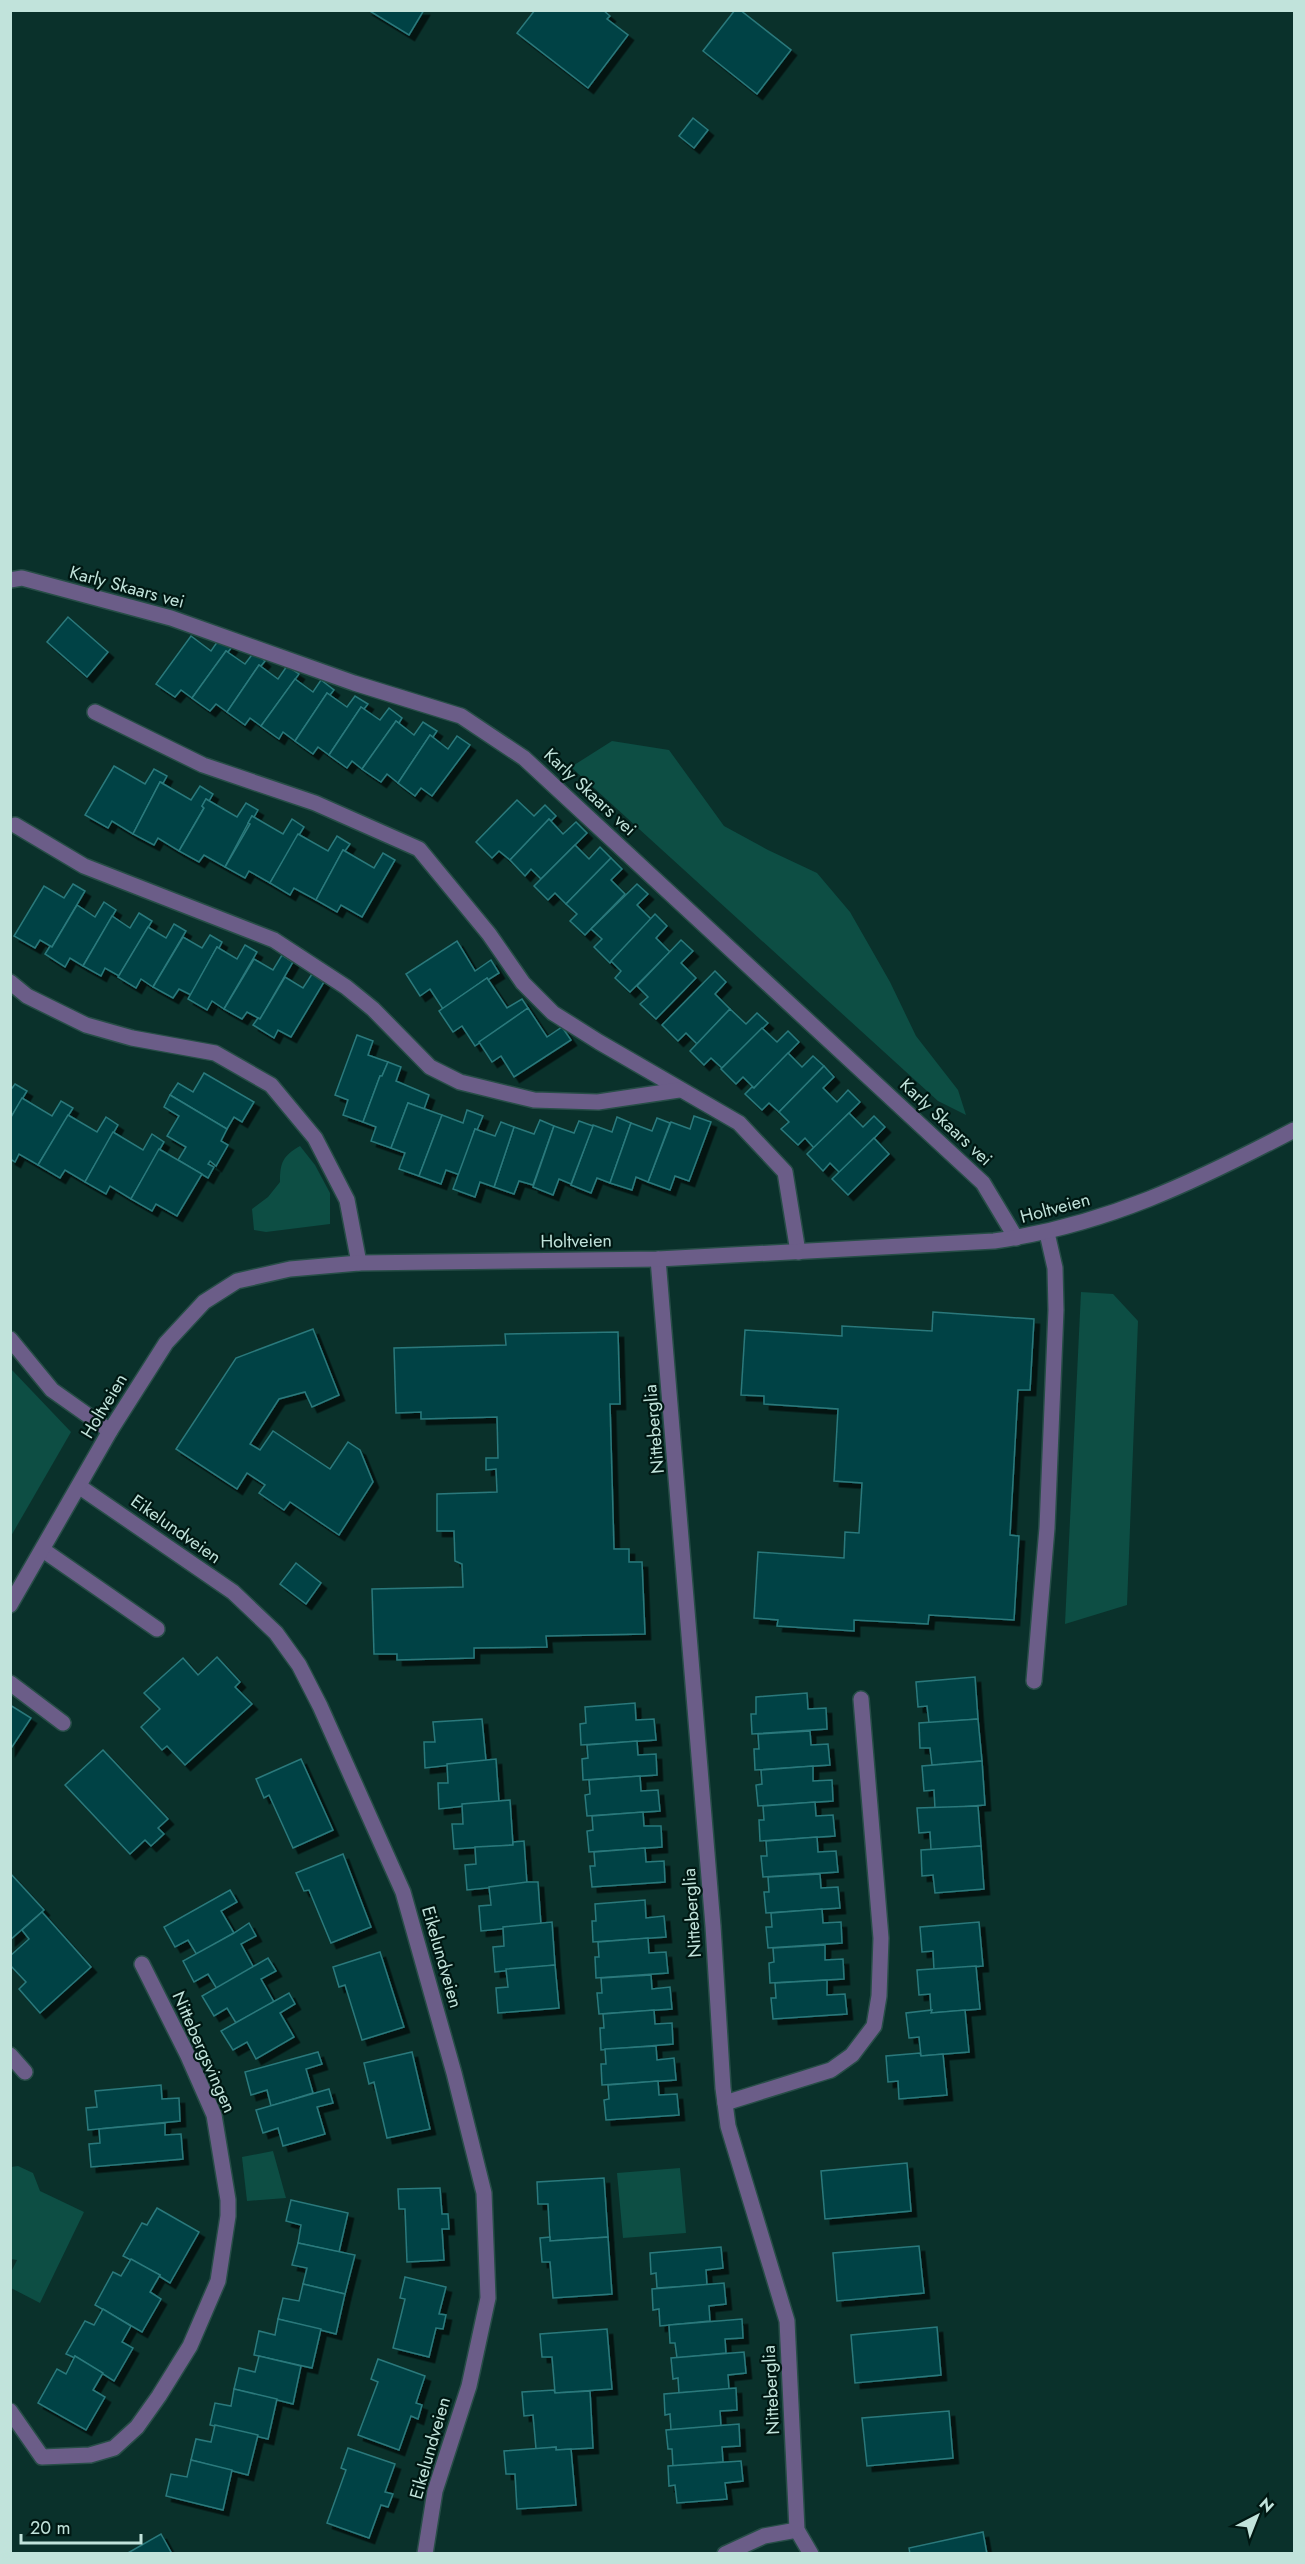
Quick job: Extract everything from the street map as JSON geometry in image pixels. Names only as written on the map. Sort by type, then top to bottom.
[{"type":"street","name":"Karly Skaars vei","points":[[10,580],[22,579],[171,618],[354,683],[461,716],[524,758],[983,1183],[1016,1238]]},
{"type":"street","points":[[95,712],[203,765],[315,804],[419,849],[489,934],[523,983],[554,1013],[679,1090],[740,1123],[785,1172],[798,1252]]},
{"type":"street","points":[[15,825],[84,866],[274,940],[346,987],[372,1009],[430,1067],[460,1082],[534,1100],[598,1102],[679,1090]]},
{"type":"street","points":[[10,982],[27,996],[86,1025],[132,1038],[215,1053],[271,1085],[315,1138],[347,1200],[359,1263]]},
{"type":"street","name":"Holtveien","points":[[10,1605],[110,1431],[166,1343],[204,1302],[237,1281],[290,1269],[359,1263],[658,1259],[994,1242],[1047,1233],[1141,1204],[1221,1168],[1294,1130]]},
{"type":"street","points":[[1034,1681],[1047,1528],[1056,1310],[1055,1268],[1047,1233]]},
{"type":"street","name":"Nitteberglia","points":[[658,1259],[679,1485],[725,2103],[728,2126],[787,2320],[797,2530],[811,2553]]},
{"type":"street","points":[[10,1339],[52,1390],[110,1431]]},
{"type":"street","name":"Eikelundveien","points":[[80,1486],[233,1592],[276,1633],[299,1665],[320,1706],[403,1892],[454,2073],[484,2193],[488,2298],[469,2386],[435,2491],[425,2553]]},
{"type":"street","points":[[43,1550],[157,1629]]},
{"type":"street","points":[[10,1683],[63,1723]]},
{"type":"street","points":[[725,2103],[831,2070],[852,2055],[874,2026],[879,1996],[881,1938],[861,1699]]},
{"type":"street","name":"Nittebergsvingen","points":[[10,2411],[42,2457],[90,2455],[114,2448],[137,2427],[159,2396],[190,2346],[218,2281],[228,2208],[214,2115],[188,2056],[142,1964]]},
{"type":"street","points":[[10,2055],[25,2072]]},
{"type":"street","points":[[725,2553],[764,2535],[797,2530]]},
{"type":"green space","points":[[612,741],[669,750],[724,826],[817,873],[850,912],[890,982],[916,1036],[958,1090],[966,1115],[938,1101],[571,767]]},
{"type":"green space","points":[[300,1146],[315,1165],[330,1193],[330,1224],[266,1232],[254,1230],[252,1209],[268,1197],[280,1182],[284,1160]]},
{"type":"green space","points":[[1081,1292],[1113,1294],[1138,1321],[1127,1605],[1065,1624]]},
{"type":"green space","points":[[11,1369],[71,1432],[11,1536]]},
{"type":"green space","points":[[273,2151],[286,2198],[247,2201],[242,2157]]},
{"type":"green space","points":[[18,2166],[33,2173],[40,2191],[84,2212],[40,2303],[11,2288],[11,2272],[17,2260],[11,2259],[11,2167]]},
{"type":"green space","points":[[680,2168],[686,2233],[623,2238],[617,2173]]},
{"type":"building","points":[[368,10],[424,10],[409,35]]},
{"type":"building","points":[[535,10],[603,10],[610,16],[607,19],[628,35],[588,88],[517,33]]},
{"type":"building","points":[[735,10],[740,10],[791,50],[757,94],[703,51]]},
{"type":"building","points":[[693,118],[708,130],[694,148],[679,136]]},
{"type":"building","points":[[68,617],[108,652],[87,677],[47,642]]},
{"type":"building","points":[[191,636],[211,651],[220,638],[232,647],[228,652],[226,651],[192,698],[181,690],[175,697],[156,684]]},
{"type":"building","points":[[226,651],[245,664],[254,652],[265,661],[261,666],[259,665],[227,712],[216,704],[210,711],[192,698]]},
{"type":"building","points":[[259,665],[278,679],[287,666],[299,674],[261,726],[250,718],[245,725],[227,712]]},
{"type":"building","points":[[295,679],[313,692],[321,680],[334,690],[330,695],[327,693],[295,741],[283,732],[279,739],[261,726]]},
{"type":"building","points":[[327,693],[347,707],[355,696],[368,704],[364,709],[361,707],[329,755],[318,747],[313,754],[295,741]]},
{"type":"building","points":[[361,707],[380,720],[389,708],[402,718],[399,723],[396,721],[362,769],[352,761],[347,768],[329,755]]},
{"type":"building","points":[[396,721],[414,735],[423,722],[437,731],[433,737],[430,735],[398,783],[387,774],[381,782],[362,769]]},
{"type":"building","points":[[430,735],[448,749],[457,736],[470,745],[432,796],[421,788],[415,796],[398,783]]},
{"type":"building","points":[[114,766],[145,784],[154,769],[167,776],[163,783],[160,782],[133,834],[112,821],[108,828],[85,815]]},
{"type":"building","points":[[160,782],[191,800],[200,786],[213,794],[209,801],[206,799],[202,806],[204,808],[179,851],[158,838],[154,845],[133,834]]},
{"type":"building","points":[[206,799],[237,817],[246,803],[258,810],[254,817],[252,816],[225,867],[204,855],[199,862],[179,851],[204,808],[202,806]]},
{"type":"building","points":[[517,800],[534,816],[545,805],[556,816],[551,821],[549,819],[510,860],[499,851],[492,858],[476,842]]},
{"type":"building","points":[[252,816],[283,834],[292,819],[304,827],[270,883],[249,871],[245,878],[225,867],[250,824],[248,823]]},
{"type":"building","points":[[549,819],[563,834],[576,822],[587,833],[541,879],[531,869],[525,876],[510,860]]},
{"type":"building","points":[[298,834],[328,851],[337,836],[350,844],[345,851],[343,850],[316,900],[294,888],[290,895],[270,883]]},
{"type":"building","points":[[575,845],[589,859],[600,847],[611,858],[566,904],[555,893],[548,900],[534,886]]},
{"type":"building","points":[[343,850],[374,868],[383,853],[395,860],[362,917],[341,905],[337,912],[316,900]]},
{"type":"building","points":[[611,858],[622,869],[611,880],[625,894],[585,935],[570,921],[577,914],[566,904]]},
{"type":"building","points":[[73,884],[85,891],[52,947],[40,940],[35,948],[14,936],[44,886],[64,898]]},
{"type":"building","points":[[637,884],[648,894],[637,905],[652,920],[610,963],[594,947],[602,939],[591,929]]},
{"type":"building","points":[[104,902],[116,910],[83,966],[70,958],[65,967],[45,954],[50,946],[52,947],[77,905],[95,917]]},
{"type":"building","points":[[139,913],[152,921],[119,976],[105,968],[101,976],[83,966],[112,916],[130,928]]},
{"type":"building","points":[[655,914],[667,926],[656,938],[670,952],[630,992],[615,978],[621,971],[611,961]]},
{"type":"building","points":[[174,924],[186,931],[153,987],[141,979],[136,988],[118,977],[148,927],[166,938]]},
{"type":"building","points":[[210,935],[222,942],[191,995],[179,989],[173,998],[153,987],[183,937],[202,948]]},
{"type":"building","points":[[681,940],[693,951],[681,963],[696,978],[656,1019],[640,1004],[648,997],[637,986]]},
{"type":"building","points":[[457,941],[475,971],[491,960],[499,973],[488,980],[487,978],[443,1009],[430,989],[420,996],[406,974]]},
{"type":"building","points":[[245,945],[257,952],[224,1009],[212,1001],[207,1010],[188,999],[217,947],[237,959]]},
{"type":"building","points":[[282,955],[293,962],[260,1019],[247,1012],[242,1019],[224,1009],[254,959],[273,970]]},
{"type":"building","points":[[715,971],[726,982],[715,994],[730,1009],[697,1044],[686,1033],[678,1041],[662,1025]]},
{"type":"building","points":[[312,974],[324,982],[291,1037],[278,1030],[274,1038],[253,1025],[258,1018],[260,1019],[285,977],[303,988]]},
{"type":"building","points":[[487,978],[507,1008],[522,999],[528,1008],[475,1046],[462,1026],[453,1032],[439,1011]]},
{"type":"building","points":[[528,1008],[547,1037],[562,1027],[571,1040],[514,1077],[501,1056],[492,1062],[479,1042]]},
{"type":"building","points":[[730,1009],[746,1024],[757,1013],[768,1023],[722,1068],[711,1058],[704,1065],[690,1051]]},
{"type":"building","points":[[762,1028],[777,1042],[788,1031],[799,1042],[754,1088],[743,1077],[736,1084],[721,1069]]},
{"type":"building","points":[[357,1035],[373,1041],[368,1055],[388,1062],[380,1076],[363,1122],[343,1115],[348,1100],[335,1095]]},
{"type":"building","points":[[788,1053],[802,1067],[813,1056],[824,1066],[779,1112],[769,1103],[762,1110],[745,1094],[752,1087],[754,1088]]},
{"type":"building","points":[[388,1062],[401,1067],[396,1081],[429,1095],[424,1109],[408,1103],[391,1148],[371,1141],[376,1127],[363,1122],[380,1076]]},
{"type":"building","points":[[824,1066],[834,1077],[823,1088],[837,1102],[848,1090],[860,1102],[814,1148],[805,1138],[798,1145],[781,1129],[789,1122],[779,1112]]},
{"type":"building","points":[[204,1073],[254,1102],[242,1122],[234,1117],[227,1129],[170,1095],[178,1083],[193,1092]]},
{"type":"building","points":[[15,1084],[27,1091],[10,1119],[10,1091]]},
{"type":"building","points":[[170,1095],[227,1129],[221,1141],[228,1145],[216,1166],[210,1161],[208,1164],[214,1167],[208,1178],[178,1160],[186,1147],[167,1136],[179,1116],[164,1107]]},
{"type":"building","points":[[22,1098],[52,1116],[61,1101],[73,1108],[38,1165],[19,1154],[15,1162],[10,1159],[10,1119]]},
{"type":"building","points":[[408,1103],[442,1115],[419,1176],[399,1169],[405,1153],[391,1148]]},
{"type":"building","points":[[467,1110],[483,1116],[477,1130],[475,1129],[460,1175],[446,1170],[441,1184],[419,1176],[442,1115],[463,1123]]},
{"type":"building","points":[[849,1113],[863,1127],[874,1116],[885,1127],[840,1173],[830,1163],[823,1171],[807,1154]]},
{"type":"building","points":[[68,1115],[97,1132],[106,1117],[118,1125],[85,1182],[65,1170],[60,1178],[38,1165]]},
{"type":"building","points":[[694,1116],[711,1122],[689,1181],[675,1176],[670,1190],[648,1182],[671,1122],[690,1129]]},
{"type":"building","points":[[617,1117],[631,1123],[610,1183],[597,1178],[591,1193],[571,1185],[593,1125],[612,1132]]},
{"type":"building","points":[[657,1118],[670,1123],[648,1182],[636,1177],[632,1190],[610,1183],[631,1123],[652,1131]]},
{"type":"building","points":[[540,1120],[554,1126],[533,1185],[519,1181],[514,1194],[494,1187],[514,1127],[534,1134]]},
{"type":"building","points":[[579,1121],[593,1126],[571,1184],[559,1179],[553,1195],[533,1187],[554,1126],[574,1133]]},
{"type":"building","points":[[501,1122],[514,1127],[494,1187],[480,1182],[475,1197],[453,1189],[475,1129],[495,1136]]},
{"type":"building","points":[[113,1132],[143,1150],[152,1134],[164,1142],[131,1199],[110,1186],[106,1194],[85,1182]]},
{"type":"building","points":[[874,1138],[889,1154],[848,1195],[832,1179]]},
{"type":"building","points":[[159,1149],[202,1174],[177,1216],[156,1204],[152,1211],[131,1199]]},
{"type":"building","points":[[933,1312],[1034,1319],[1030,1390],[1018,1390],[1010,1535],[1019,1536],[1014,1620],[929,1615],[928,1624],[854,1620],[854,1631],[777,1626],[778,1620],[754,1618],[758,1552],[844,1558],[845,1532],[859,1533],[862,1483],[834,1481],[838,1409],[764,1404],[764,1396],[741,1395],[745,1330],[842,1336],[842,1326],[932,1331]]},
{"type":"building","points":[[313,1329],[339,1395],[312,1407],[305,1392],[279,1399],[250,1444],[260,1450],[273,1431],[330,1469],[348,1442],[360,1450],[373,1482],[339,1535],[290,1502],[284,1510],[259,1493],[265,1485],[247,1473],[237,1489],[176,1449],[236,1358]]},
{"type":"building","points":[[618,1332],[620,1404],[610,1404],[614,1549],[629,1549],[629,1562],[642,1562],[645,1634],[546,1636],[547,1647],[474,1648],[474,1658],[397,1660],[397,1654],[374,1654],[372,1589],[463,1587],[462,1564],[455,1561],[454,1531],[437,1531],[437,1494],[497,1492],[496,1469],[486,1470],[486,1458],[498,1458],[497,1417],[421,1419],[421,1412],[396,1413],[394,1348],[506,1345],[505,1334]]},
{"type":"building","points":[[296,1563],[321,1583],[306,1604],[280,1584]]},
{"type":"building","points":[[217,1657],[240,1682],[235,1687],[252,1704],[185,1765],[167,1746],[162,1750],[141,1727],[160,1709],[144,1693],[183,1658],[198,1675]]},
{"type":"building","points":[[975,1677],[978,1719],[929,1723],[927,1706],[918,1707],[916,1682]]},
{"type":"building","points":[[807,1693],[808,1709],[826,1708],[827,1729],[752,1734],[751,1714],[756,1714],[756,1697]]},
{"type":"building","points":[[635,1703],[636,1720],[654,1719],[656,1740],[581,1745],[580,1724],[586,1723],[585,1707]]},
{"type":"building","points":[[10,1705],[31,1718],[10,1750]]},
{"type":"building","points":[[482,1719],[486,1761],[425,1768],[424,1742],[435,1742],[433,1722]]},
{"type":"building","points":[[978,1719],[982,1761],[932,1765],[930,1748],[920,1748],[919,1723]]},
{"type":"building","points":[[810,1731],[811,1745],[828,1744],[830,1765],[755,1770],[754,1749],[759,1749],[758,1734]]},
{"type":"building","points":[[637,1741],[638,1755],[656,1754],[657,1775],[583,1780],[582,1759],[588,1758],[587,1745]]},
{"type":"building","points":[[103,1750],[168,1819],[158,1828],[164,1834],[151,1846],[145,1840],[130,1854],[65,1785]]},
{"type":"building","points":[[301,1759],[333,1830],[293,1848],[269,1795],[264,1798],[256,1779]]},
{"type":"building","points":[[496,1759],[499,1802],[439,1809],[438,1783],[448,1783],[447,1764]]},
{"type":"building","points":[[982,1761],[985,1805],[935,1809],[934,1790],[924,1791],[922,1766]]},
{"type":"building","points":[[813,1766],[813,1781],[832,1780],[833,1801],[758,1806],[756,1785],[762,1784],[761,1770]]},
{"type":"building","points":[[640,1776],[641,1791],[658,1790],[660,1811],[587,1816],[585,1795],[590,1794],[589,1780]]},
{"type":"building","points":[[510,1800],[513,1845],[454,1849],[452,1824],[463,1824],[462,1804]]},
{"type":"building","points":[[815,1802],[816,1816],[833,1815],[835,1836],[760,1841],[759,1820],[764,1820],[763,1806]]},
{"type":"building","points":[[978,1806],[981,1846],[931,1850],[930,1832],[919,1833],[917,1808]]},
{"type":"building","points":[[643,1812],[644,1826],[661,1826],[662,1847],[589,1852],[587,1831],[593,1830],[592,1816]]},
{"type":"building","points":[[817,1837],[818,1852],[836,1851],[838,1872],[763,1877],[761,1856],[767,1856],[766,1841]]},
{"type":"building","points":[[524,1841],[527,1884],[467,1890],[465,1865],[476,1864],[475,1847],[513,1845],[513,1842]]},
{"type":"building","points":[[981,1846],[984,1889],[935,1893],[933,1875],[922,1876],[921,1850]]},
{"type":"building","points":[[645,1848],[646,1862],[664,1861],[665,1882],[592,1887],[590,1866],[595,1866],[594,1852]]},
{"type":"building","points":[[343,1854],[371,1927],[331,1943],[309,1890],[304,1891],[296,1873]]},
{"type":"building","points":[[10,1873],[44,1910],[10,1940]]},
{"type":"building","points":[[820,1874],[821,1888],[838,1887],[840,1908],[766,1913],[764,1892],[769,1892],[768,1877]]},
{"type":"building","points":[[538,1882],[541,1925],[481,1931],[479,1906],[491,1905],[489,1887]]},
{"type":"building","points":[[230,1890],[237,1902],[221,1911],[234,1933],[197,1955],[188,1940],[175,1947],[164,1927]]},
{"type":"building","points":[[645,1900],[646,1918],[664,1916],[666,1937],[593,1942],[592,1921],[596,1921],[595,1904]]},
{"type":"building","points":[[822,1909],[823,1923],[841,1922],[842,1943],[768,1948],[766,1927],[772,1927],[771,1913]]},
{"type":"building","points":[[42,1912],[91,1967],[40,2013],[19,1989],[26,1982],[10,1965],[10,1956],[29,1939],[22,1930]]},
{"type":"building","points":[[552,1922],[555,1965],[495,1972],[493,1947],[504,1946],[503,1927]]},
{"type":"building","points":[[979,1922],[983,1966],[934,1970],[933,1951],[922,1952],[920,1927]]},
{"type":"building","points":[[249,1923],[256,1936],[241,1944],[254,1968],[217,1989],[208,1974],[194,1982],[183,1961]]},
{"type":"building","points":[[648,1938],[649,1953],[666,1952],[668,1973],[596,1978],[595,1957],[599,1957],[598,1942]]},
{"type":"building","points":[[825,1945],[825,1960],[843,1959],[844,1979],[770,1983],[769,1963],[774,1962],[773,1948]]},
{"type":"building","points":[[380,1952],[404,2027],[362,2040],[345,1985],[339,1987],[333,1967]]},
{"type":"building","points":[[268,1958],[276,1971],[261,1979],[274,2002],[236,2023],[227,2008],[214,2016],[202,1996]]},
{"type":"building","points":[[555,1965],[559,2008],[498,2013],[496,1988],[508,1987],[506,1969]]},
{"type":"building","points":[[976,1966],[980,2009],[931,2013],[930,1994],[919,1995],[917,1970]]},
{"type":"building","points":[[651,1975],[652,1989],[670,1987],[672,2009],[599,2014],[597,1993],[602,1993],[601,1978]]},
{"type":"building","points":[[827,1980],[827,1995],[845,1994],[847,2014],[773,2019],[771,1998],[776,1998],[775,1983]]},
{"type":"building","points":[[289,1993],[295,2004],[280,2013],[294,2037],[256,2059],[247,2042],[233,2050],[221,2031]]},
{"type":"building","points":[[654,2010],[655,2024],[672,2023],[673,2044],[601,2050],[600,2028],[604,2028],[603,2014]]},
{"type":"building","points":[[932,2010],[931,2013],[965,2010],[969,2052],[921,2056],[919,2037],[909,2038],[906,2013]]},
{"type":"building","points":[[656,2046],[657,2060],[674,2058],[676,2080],[602,2085],[601,2064],[606,2064],[605,2049]]},
{"type":"building","points":[[318,2052],[322,2064],[306,2069],[313,2093],[271,2106],[267,2090],[251,2095],[245,2072]]},
{"type":"building","points":[[412,2052],[430,2129],[387,2138],[374,2082],[369,2084],[364,2063]]},
{"type":"building","points":[[920,2053],[921,2056],[943,2054],[947,2095],[899,2099],[898,2081],[888,2082],[886,2056]]},
{"type":"building","points":[[658,2081],[659,2095],[677,2094],[679,2115],[606,2120],[604,2100],[609,2099],[608,2085]]},
{"type":"building","points":[[161,2085],[162,2099],[179,2098],[180,2121],[88,2130],[86,2108],[97,2107],[95,2091]]},
{"type":"building","points":[[329,2089],[333,2103],[317,2107],[325,2134],[283,2146],[278,2128],[263,2133],[256,2110]]},
{"type":"building","points":[[165,2123],[165,2135],[181,2134],[183,2159],[91,2167],[89,2144],[100,2143],[99,2129]]},
{"type":"building","points":[[907,2163],[911,2211],[825,2219],[821,2171]]},
{"type":"building","points":[[604,2178],[608,2237],[550,2241],[548,2204],[538,2204],[537,2182]]},
{"type":"building","points":[[440,2188],[442,2214],[448,2214],[449,2229],[442,2229],[444,2260],[407,2262],[405,2209],[399,2209],[398,2189]]},
{"type":"building","points":[[291,2200],[348,2213],[339,2252],[298,2243],[301,2225],[286,2221]]},
{"type":"building","points":[[157,2208],[199,2232],[170,2283],[160,2275],[123,2256],[142,2223],[147,2225]]},
{"type":"building","points":[[550,2237],[550,2241],[608,2237],[612,2294],[553,2298],[550,2262],[542,2262],[540,2238]]},
{"type":"building","points":[[298,2243],[355,2255],[345,2294],[303,2284],[307,2268],[292,2265]]},
{"type":"building","points":[[919,2246],[924,2293],[837,2301],[833,2253]]},
{"type":"building","points":[[721,2247],[723,2268],[706,2270],[707,2285],[657,2288],[656,2273],[651,2274],[650,2253]]},
{"type":"building","points":[[131,2259],[160,2275],[150,2292],[161,2299],[142,2332],[95,2305],[113,2272],[121,2276]]},
{"type":"building","points":[[405,2277],[446,2287],[439,2314],[446,2315],[443,2329],[436,2328],[429,2357],[393,2348],[405,2299],[400,2298]]},
{"type":"building","points":[[724,2283],[726,2304],[709,2306],[710,2321],[660,2326],[659,2309],[653,2310],[652,2289]]},
{"type":"building","points":[[303,2284],[345,2294],[336,2334],[278,2319],[283,2298],[299,2301]]},
{"type":"building","points":[[103,2309],[131,2326],[122,2342],[133,2348],[114,2381],[75,2356],[75,2358],[66,2354],[85,2321],[94,2325]]},
{"type":"building","points":[[278,2319],[321,2329],[312,2368],[254,2355],[259,2331],[275,2335]]},
{"type":"building","points":[[742,2319],[743,2338],[725,2339],[726,2353],[677,2358],[675,2343],[670,2343],[669,2325]]},
{"type":"building","points":[[937,2327],[941,2375],[855,2383],[851,2335]]},
{"type":"building","points":[[607,2329],[612,2389],[555,2393],[552,2357],[542,2357],[540,2334]]},
{"type":"building","points":[[744,2352],[746,2373],[728,2375],[729,2389],[679,2393],[678,2378],[673,2379],[671,2358]]},
{"type":"building","points":[[75,2356],[103,2373],[93,2390],[105,2397],[86,2430],[38,2403],[57,2369],[66,2374]]},
{"type":"building","points":[[259,2356],[301,2366],[293,2404],[234,2389],[239,2368],[255,2372]]},
{"type":"building","points":[[378,2359],[425,2376],[416,2403],[422,2405],[418,2419],[411,2416],[399,2450],[358,2435],[378,2382],[371,2379]]},
{"type":"building","points":[[736,2388],[737,2410],[720,2411],[721,2426],[671,2430],[670,2414],[665,2415],[664,2394]]},
{"type":"building","points":[[234,2389],[277,2399],[268,2439],[210,2425],[215,2403],[231,2406]]},
{"type":"building","points":[[554,2390],[555,2393],[590,2391],[593,2448],[536,2449],[533,2415],[524,2416],[522,2392]]},
{"type":"building","points":[[949,2411],[953,2458],[867,2466],[862,2418]]},
{"type":"building","points":[[739,2424],[740,2446],[722,2447],[723,2462],[673,2466],[672,2449],[668,2449],[666,2430]]},
{"type":"building","points":[[215,2425],[258,2435],[248,2475],[191,2460],[196,2439],[211,2442]]},
{"type":"building","points":[[556,2447],[556,2450],[571,2449],[576,2505],[517,2509],[515,2474],[506,2474],[504,2451]]},
{"type":"building","points":[[348,2448],[395,2464],[385,2492],[393,2494],[388,2507],[381,2505],[369,2538],[327,2523],[346,2470],[341,2468]]},
{"type":"building","points":[[191,2460],[232,2470],[223,2510],[166,2496],[171,2474],[187,2477]]},
{"type":"building","points":[[741,2461],[743,2481],[725,2483],[727,2499],[677,2503],[675,2485],[669,2486],[668,2466]]},
{"type":"building","points":[[983,2532],[987,2554],[910,2554],[909,2548]]},
{"type":"building","points":[[161,2534],[172,2554],[126,2554]]}]
